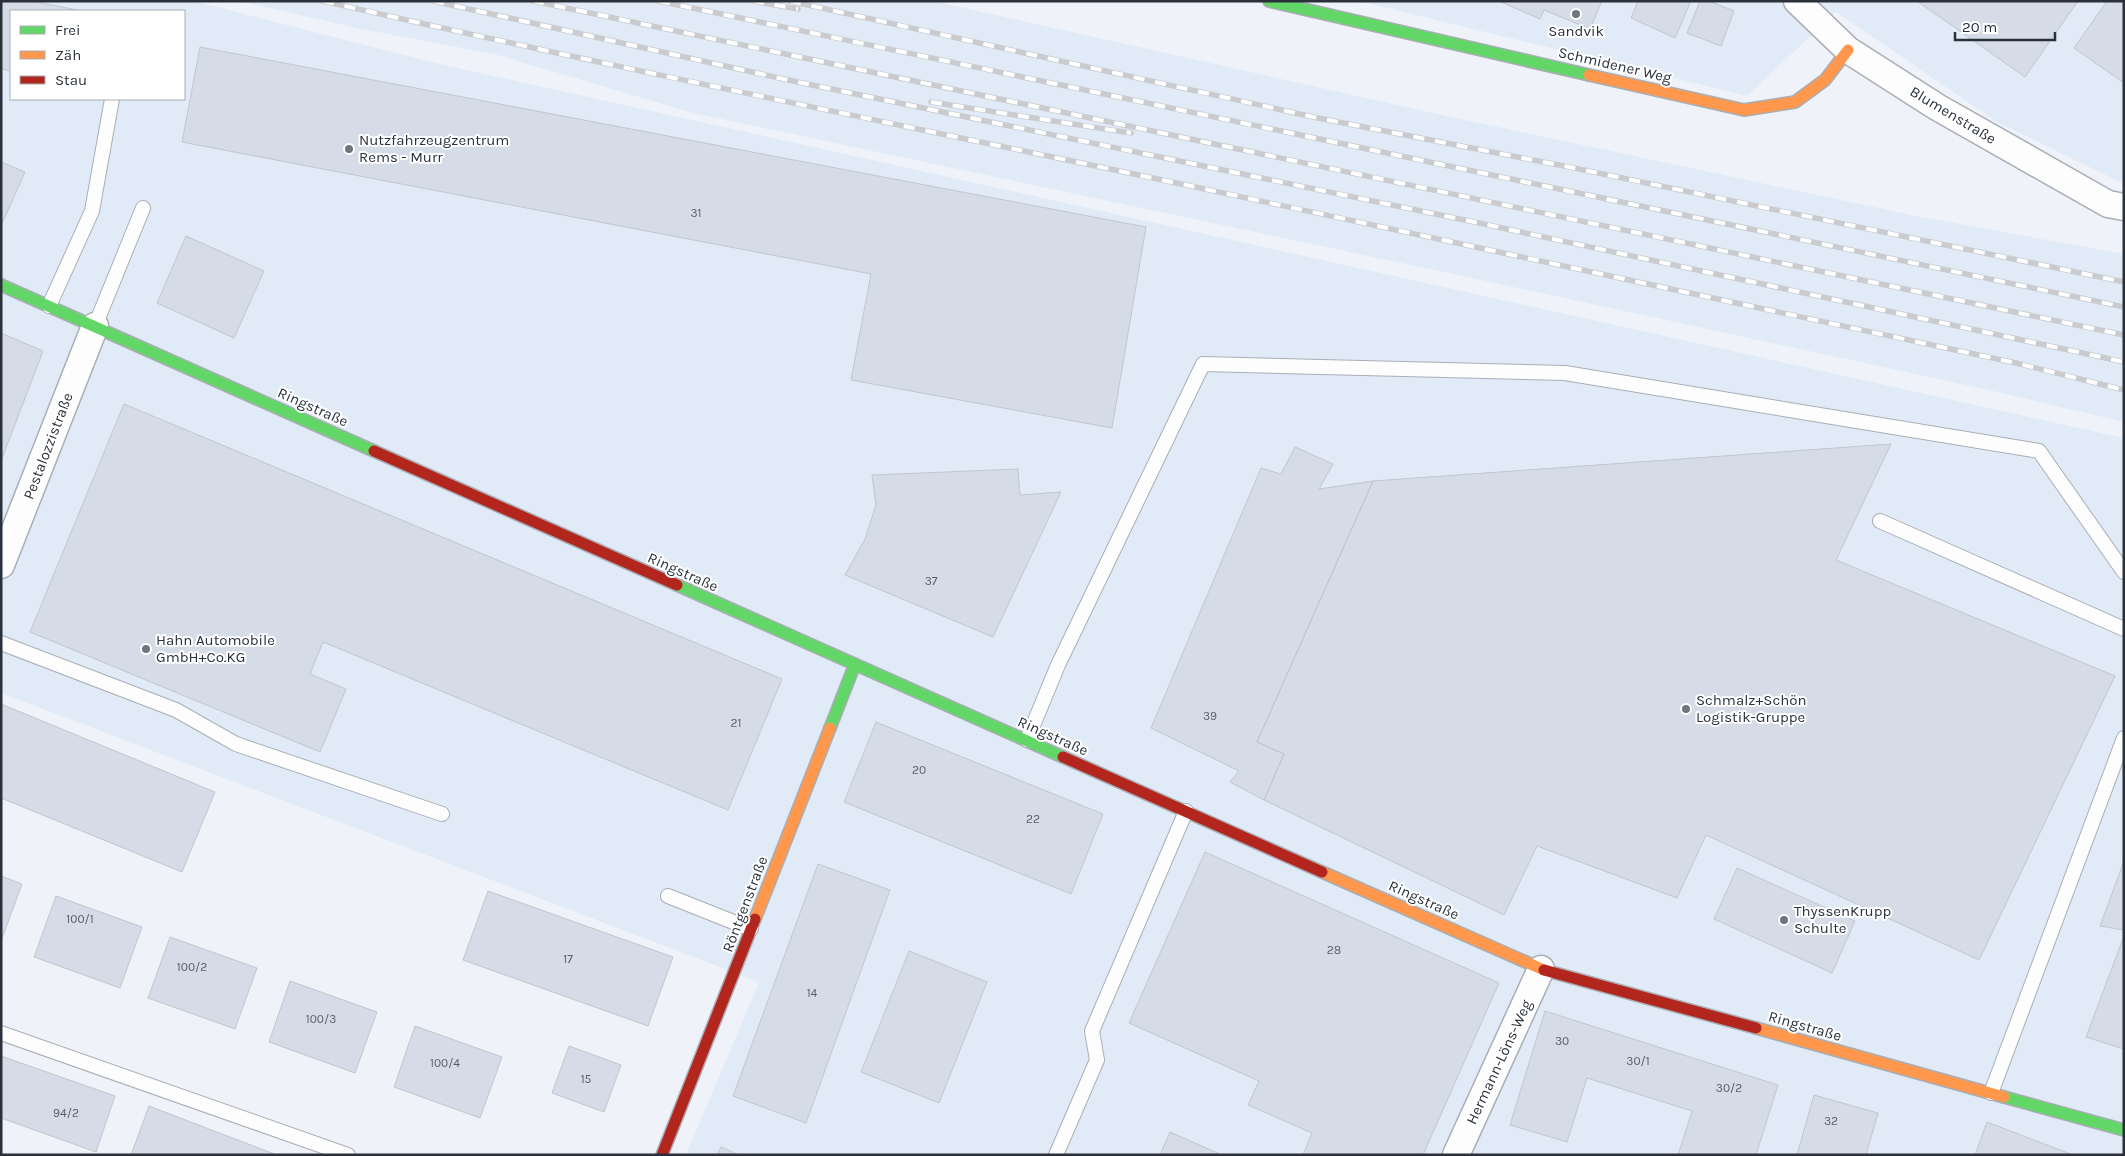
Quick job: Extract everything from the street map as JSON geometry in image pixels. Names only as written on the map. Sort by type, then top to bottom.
[{"type":"street","name":"Schmidener Weg","points":[[1269,1],[1744,110],[1795,102],[1825,80],[1848,50]]},
{"type":"street","name":"Blumenstraße","points":[[1797,1],[1848,50],[1971,127],[2108,204],[2124,208]]},
{"type":"street","name":"Ringstraße","points":[[1,285],[1542,969],[2124,1130]]},
{"type":"street","name":"Pestalozzistraße","points":[[1,565],[95,326]]},
{"type":"street","name":"Röntgenstraße","points":[[662,1155],[855,664]]},
{"type":"street","name":"Hermann-Löns-Weg","points":[[1456,1155],[1542,969]]},
{"type":"lane","points":[[49,306],[92,211],[112,100]]},
{"type":"lane","points":[[95,326],[143,208]]},
{"type":"lane","points":[[1026,740],[1058,665],[1203,364],[1565,373],[2039,451],[2124,572]]},
{"type":"lane","points":[[1880,520],[2124,630]]},
{"type":"lane","points":[[1,643],[176,710],[236,744],[442,814]]},
{"type":"lane","points":[[1991,1094],[2124,738]]},
{"type":"lane","points":[[1056,1155],[1097,1060],[1092,1031],[1186,811]]},
{"type":"lane","points":[[668,896],[709,914],[751,929]]},
{"type":"lane","points":[[1,1033],[348,1155]]},
{"type":"shaded area","points":[[1,1],[194,1],[435,63],[2124,438],[2124,1155],[686,1155],[759,982],[1,693]]},
{"type":"shaded area","points":[[240,1],[933,1],[1456,118],[1916,216],[2124,254],[2124,422],[1989,390],[1444,272],[693,113],[494,54],[356,28]]},
{"type":"shaded area","points":[[1359,1],[2124,1],[2124,184],[1997,122],[1836,12],[1747,96]]},
{"type":"building","points":[[1,1],[32,1],[77,10],[10,10],[10,71],[1,69]]},
{"type":"building","name":"Sandvik","points":[[1499,1],[1602,1],[1590,29],[1544,10],[1540,19]]},
{"type":"building","points":[[1638,1],[1691,1],[1675,38],[1631,18]]},
{"type":"building","points":[[1700,1],[1709,1],[1734,11],[1721,46],[1687,33]]},
{"type":"building","points":[[1917,1],[2078,1],[2025,77]]},
{"type":"building","points":[[2107,1],[2124,1],[2124,83],[2074,48]]},
{"type":"building","points":[[200,47],[1146,227],[1112,428],[851,380],[871,274],[182,142]]},
{"type":"building","points":[[1,162],[25,172],[1,226]]},
{"type":"building","points":[[186,236],[264,271],[234,338],[157,303]]},
{"type":"building","points":[[1,333],[43,351],[1,461]]},
{"type":"building","points":[[124,404],[782,679],[728,810],[323,642],[310,674],[346,689],[320,752],[30,632]]},
{"type":"building","name":"Schmalz+Schön Logistik-Gruppe","points":[[1891,444],[1836,560],[2115,676],[1979,960],[1706,835],[1677,898],[1537,846],[1504,915],[1264,800],[1284,754],[1257,742],[1373,481]]},
{"type":"building","points":[[1295,447],[1333,464],[1319,489],[1373,481],[1257,742],[1284,754],[1264,800],[1230,782],[1239,771],[1151,728],[1261,468],[1281,474]]},
{"type":"building","points":[[1018,469],[1020,495],[1061,492],[993,637],[845,575],[865,539],[876,505],[872,475]]},
{"type":"building","points":[[1,704],[215,792],[182,872],[1,798]]},
{"type":"building","points":[[876,722],[1103,814],[1071,894],[844,802]]},
{"type":"building","points":[[1205,852],[1499,983],[1423,1155],[1303,1155],[1312,1133],[1248,1105],[1259,1081],[1129,1023]]},
{"type":"building","points":[[2124,861],[2124,930],[2100,926]]},
{"type":"building","points":[[818,864],[890,890],[806,1123],[733,1096]]},
{"type":"building","name":"ThyssenKrupp Schulte","points":[[1737,868],[1855,921],[1832,973],[1714,919]]},
{"type":"building","points":[[1,876],[22,884],[1,941]]},
{"type":"building","points":[[488,891],[673,957],[648,1026],[463,960]]},
{"type":"building","points":[[56,896],[142,927],[120,988],[34,957]]},
{"type":"building","points":[[2124,936],[2124,1049],[2086,1037]]},
{"type":"building","points":[[170,937],[257,968],[235,1029],[148,998]]},
{"type":"building","points":[[909,951],[987,982],[939,1103],[861,1072]]},
{"type":"building","points":[[290,981],[377,1012],[355,1073],[269,1042]]},
{"type":"building","points":[[1545,1011],[1778,1085],[1756,1155],[1678,1155],[1692,1111],[1587,1078],[1567,1142],[1510,1125]]},
{"type":"building","points":[[415,1026],[502,1057],[480,1118],[394,1087]]},
{"type":"building","points":[[569,1046],[621,1065],[604,1112],[552,1093]]},
{"type":"building","points":[[1,1056],[115,1096],[96,1152],[1,1118]]},
{"type":"building","points":[[1814,1095],[1878,1113],[1866,1155],[1797,1155]]},
{"type":"building","points":[[149,1106],[277,1155],[131,1155]]},
{"type":"building","points":[[1987,1122],[2073,1155],[1975,1155]]},
{"type":"building","points":[[1170,1132],[1222,1155],[1160,1155]]},
{"type":"building","points":[[721,1147],[739,1155],[717,1155]]},
{"type":"railway","points":[[323,1],[652,73],[2016,363],[2124,390]]},
{"type":"railway","points":[[433,1],[788,80],[1479,223],[2124,362]]},
{"type":"railway","points":[[533,1],[2124,335]]},
{"type":"railway","points":[[659,1],[2124,307]]},
{"type":"railway","points":[[753,1],[798,9]]},
{"type":"railway","points":[[790,1],[1318,118],[1574,168],[2124,282]]},
{"type":"railway","points":[[931,102],[1131,133]]},
{"type":"traffic: fast","points":[[1269,1],[1589,75]]},
{"type":"traffic: fast","points":[[1,285],[374,451]]},
{"type":"traffic: fast","points":[[677,585],[1063,757]]},
{"type":"traffic: fast","points":[[830,728],[855,664]]},
{"type":"traffic: fast","points":[[2004,1097],[2124,1130]]},
{"type":"traffic: slow","points":[[1589,75],[1744,110],[1795,102],[1825,80],[1848,50]]},
{"type":"traffic: slow","points":[[755,919],[830,728]]},
{"type":"traffic: slow","points":[[1322,872],[1544,970]]},
{"type":"traffic: slow","points":[[1756,1028],[2004,1097]]},
{"type":"traffic: jam","points":[[374,451],[677,585]]},
{"type":"traffic: jam","points":[[1063,757],[1322,872]]},
{"type":"traffic: jam","points":[[662,1155],[755,919]]},
{"type":"traffic: jam","points":[[1544,970],[1756,1028]]},
{"type":"place","name":"Sandvik","points":[[1576,14]]},
{"type":"place","name":"Nutzfahrzeugzentrum Rems - Murr","points":[[349,149]]},
{"type":"place","name":"Hahn Automobile GmbH+Co.KG","points":[[146,649]]},
{"type":"place","name":"Schmalz+Schön Logistik-Gruppe","points":[[1686,709]]},
{"type":"place","name":"ThyssenKrupp Schulte","points":[[1784,920]]}]
